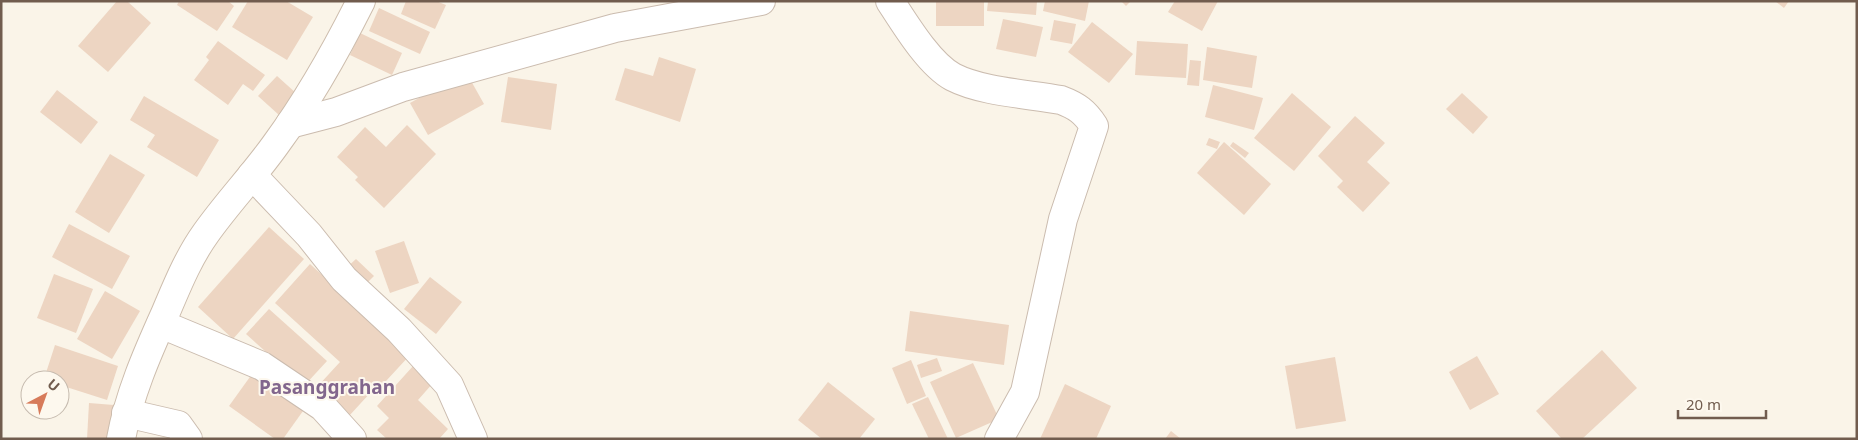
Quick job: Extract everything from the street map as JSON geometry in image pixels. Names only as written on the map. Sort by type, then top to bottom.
[{"type":"street","points":[[188,439],[178,426],[124,426],[161,324],[184,270],[205,234],[290,124],[326,68],[362,1]]},
{"type":"street","points":[[290,124],[336,112],[403,87],[615,28],[761,1]]},
{"type":"street","points":[[890,1],[918,43],[940,67],[952,76],[968,83],[1061,100],[1076,105],[1086,114],[1094,126],[1063,219],[1025,392],[999,439]]},
{"type":"street","points":[[252,175],[309,235],[344,279],[399,330],[449,385],[473,439]]},
{"type":"street","points":[[161,324],[262,366],[323,407],[352,439]]},
{"type":"building","points":[[117,1],[127,1],[151,23],[108,72],[78,46]]},
{"type":"building","points":[[179,1],[228,1],[234,6],[217,31],[177,5]]},
{"type":"building","points":[[248,1],[286,1],[313,17],[287,60],[232,27]]},
{"type":"building","points":[[406,1],[436,1],[446,5],[435,29],[401,14]]},
{"type":"building","points":[[936,1],[984,1],[984,26],[936,26]]},
{"type":"building","points":[[988,1],[1037,1],[1036,15],[987,11]]},
{"type":"building","points":[[1045,1],[1089,1],[1085,21],[1043,11]]},
{"type":"building","points":[[1121,1],[1131,1],[1126,6]]},
{"type":"building","points":[[1175,1],[1218,1],[1202,31],[1168,12]]},
{"type":"building","points":[[1775,1],[1789,1],[1784,8]]},
{"type":"building","points":[[379,8],[430,32],[420,54],[369,31]]},
{"type":"building","points":[[1003,19],[1043,27],[1036,57],[996,49]]},
{"type":"building","points":[[1054,20],[1076,24],[1072,44],[1050,40]]},
{"type":"building","points":[[1092,22],[1133,54],[1109,83],[1068,52]]},
{"type":"building","points":[[360,33],[402,53],[392,75],[350,55]]},
{"type":"building","points":[[218,41],[265,75],[253,91],[243,84],[228,105],[194,80],[209,60],[206,57]]},
{"type":"building","points":[[1137,41],[1188,44],[1186,78],[1135,75]]},
{"type":"building","points":[[1207,47],[1257,56],[1252,88],[1203,80]]},
{"type":"building","points":[[659,57],[696,69],[680,122],[615,100],[625,68],[653,76]]},
{"type":"building","points":[[1190,60],[1201,61],[1199,86],[1187,85]]},
{"type":"building","points":[[466,72],[484,104],[428,135],[410,103]]},
{"type":"building","points":[[277,76],[297,94],[279,115],[258,96]]},
{"type":"building","points":[[508,77],[557,84],[551,130],[501,122]]},
{"type":"building","points":[[1213,85],[1263,98],[1254,130],[1205,117]]},
{"type":"building","points":[[57,90],[98,122],[81,144],[40,112]]},
{"type":"building","points":[[1292,93],[1331,127],[1294,171],[1254,138]]},
{"type":"building","points":[[1462,93],[1488,117],[1473,134],[1446,109]]},
{"type":"building","points":[[144,96],[219,140],[197,177],[147,147],[155,135],[130,120]]},
{"type":"building","points":[[1355,116],[1385,143],[1367,162],[1390,183],[1363,212],[1337,187],[1343,181],[1318,156]]},
{"type":"building","points":[[407,125],[436,154],[384,208],[355,180],[358,177],[337,157],[365,127],[386,147]]},
{"type":"building","points":[[1209,138],[1220,142],[1217,149],[1206,145]]},
{"type":"building","points":[[1224,142],[1271,184],[1244,215],[1197,173]]},
{"type":"building","points":[[1233,142],[1249,153],[1245,158],[1230,146]]},
{"type":"building","points":[[110,154],[145,175],[109,233],[75,212]]},
{"type":"building","points":[[69,224],[130,256],[112,289],[52,257]]},
{"type":"building","points":[[269,227],[304,259],[233,339],[198,307]]},
{"type":"building","points":[[404,241],[419,283],[390,293],[375,251]]},
{"type":"building","points":[[356,259],[374,276],[364,286],[345,269]]},
{"type":"building","points":[[310,264],[410,355],[374,394],[371,392],[349,416],[317,387],[340,362],[275,303]]},
{"type":"building","points":[[54,274],[93,289],[76,333],[37,318]]},
{"type":"building","points":[[430,277],[462,302],[436,334],[404,309]]},
{"type":"building","points":[[105,291],[140,311],[112,359],[77,339]]},
{"type":"building","points":[[269,309],[327,361],[304,386],[246,334]]},
{"type":"building","points":[[910,311],[1009,325],[1004,365],[905,351]]},
{"type":"building","points":[[55,345],[118,366],[107,400],[70,388],[70,370],[47,370]]},
{"type":"building","points":[[1602,350],[1637,388],[1582,439],[1562,439],[1536,411]]},
{"type":"building","points":[[1477,356],[1499,394],[1470,410],[1449,372]]},
{"type":"building","points":[[1335,357],[1346,421],[1296,429],[1285,366]]},
{"type":"building","points":[[937,358],[942,371],[921,378],[917,365]]},
{"type":"building","points":[[911,360],[926,396],[907,404],[892,368]]},
{"type":"building","points":[[973,363],[999,419],[956,438],[930,382]]},
{"type":"building","points":[[414,365],[433,383],[418,400],[448,429],[439,439],[387,439],[377,430],[389,418],[377,406]]},
{"type":"building","points":[[257,367],[308,404],[283,439],[275,439],[229,406]]},
{"type":"building","points":[[828,382],[875,419],[859,439],[822,439],[798,420]]},
{"type":"building","points":[[1065,384],[1111,406],[1096,439],[1040,439]]},
{"type":"building","points":[[928,397],[948,439],[929,439],[912,404]]},
{"type":"building","points":[[89,403],[114,405],[112,439],[87,439]]},
{"type":"building","points":[[1171,431],[1181,439],[1165,439]]},
{"type":"district","name":"Pasanggrahan","points":[[327,387]]}]
